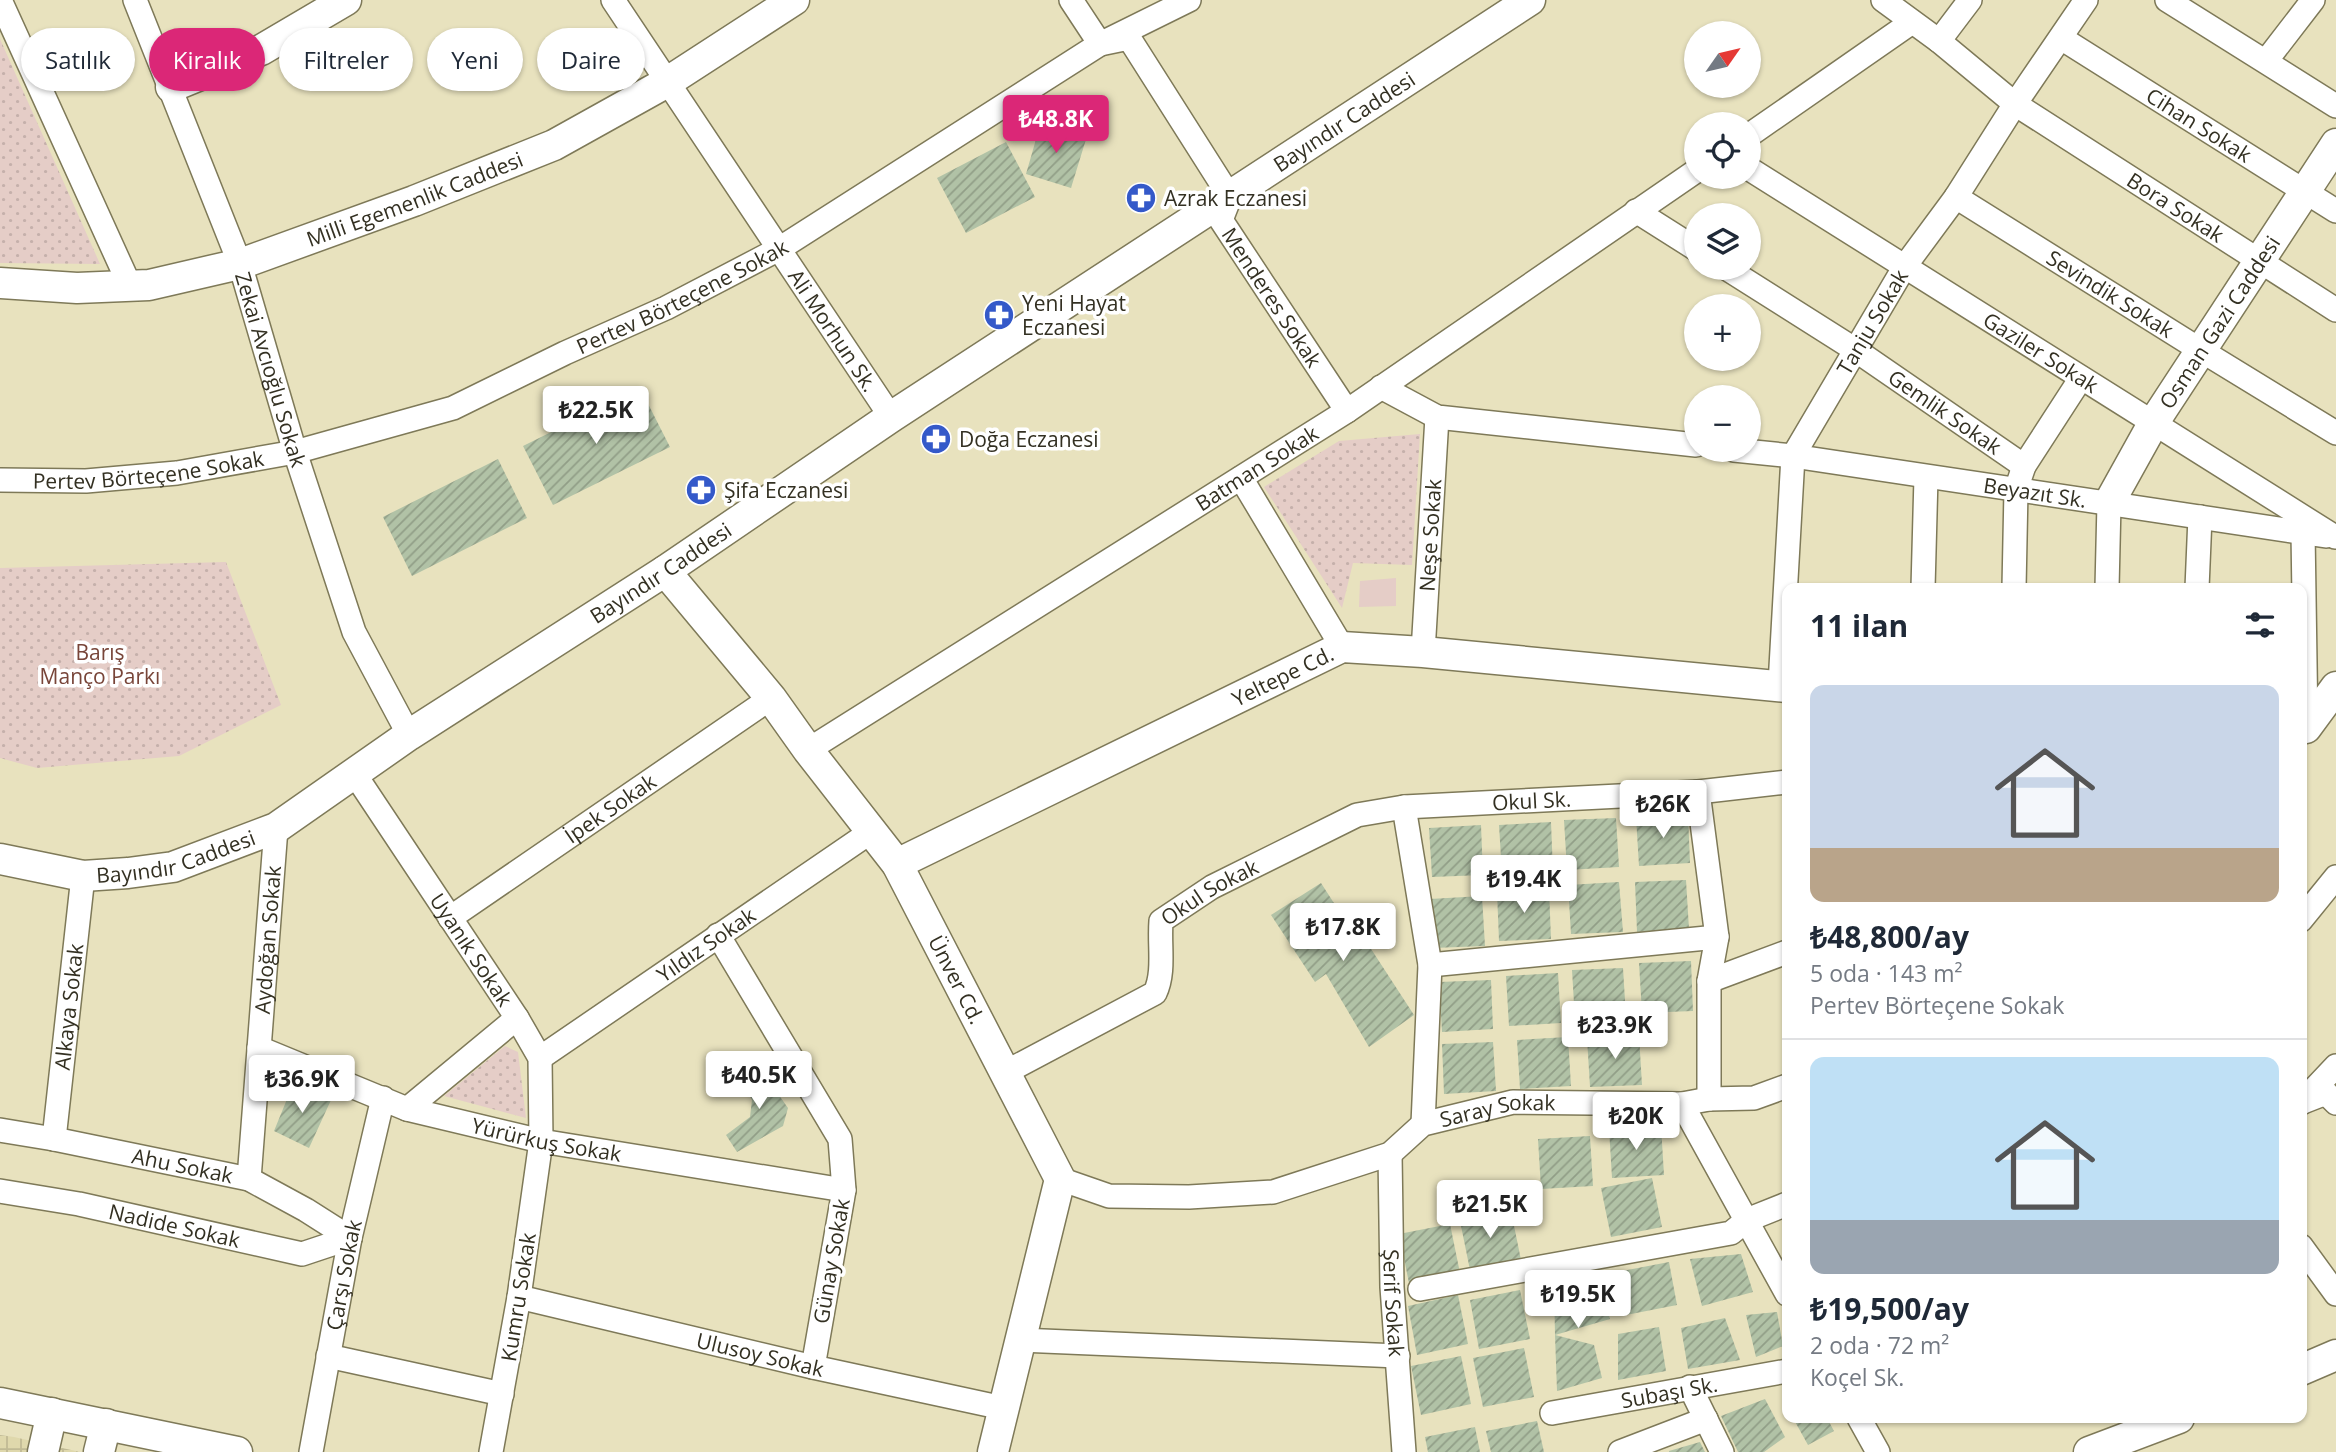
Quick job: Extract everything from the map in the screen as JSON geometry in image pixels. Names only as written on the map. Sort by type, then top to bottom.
[{"type":"street","points":[[0,0],[130,286]]},
{"type":"street","name":"Zekai Avcıoğlu Sokak","points":[[135,0],[149,34]]},
{"type":"street","points":[[265,48],[346,0]]},
{"type":"street","name":"Ali Morhun Sk.","points":[[613,0],[891,417]]},
{"type":"street","name":"Milli Egemenlik Caddesi","points":[[0,283],[77,288],[149,285],[240,264],[414,201],[554,145],[669,81],[794,0]]},
{"type":"street","points":[[1071,0],[1100,44]]},
{"type":"street","name":"Pertev Börteçene Sokak","points":[[0,480],[86,481],[177,473],[295,452],[453,408],[565,353],[666,308],[779,249],[1100,44],[1189,0]]},
{"type":"street","name":"Bayındır Caddesi","points":[[0,859],[83,876],[173,867],[276,828],[409,735],[665,572],[891,417],[1530,0]]},
{"type":"street","name":"Bora Sokak","points":[[1883,0],[1939,41],[2015,104],[2336,310]]},
{"type":"street","points":[[1939,41],[1970,0]]},
{"type":"street","name":"Tanju Sokak","points":[[1787,583],[1793,456],[1905,266],[1956,197],[2086,0]]},
{"type":"street","points":[[2167,0],[2194,7],[2266,61],[2336,106]]},
{"type":"street","points":[[2266,61],[2313,0]]},
{"type":"street","points":[[1761,127],[1913,22]]},
{"type":"street","name":"Menderes Sokak","points":[[1100,44],[1129,38],[1230,197],[1221,219],[1347,411]]},
{"type":"street","name":"Cihan Sokak","points":[[2061,38],[2336,211]]},
{"type":"street","name":"Zekai Avcıoğlu Sokak","points":[[173,91],[240,264],[295,452],[354,632],[409,735]]},
{"type":"street","name":"Osman Gazi Caddesi","points":[[2109,503],[2154,422],[2336,144]]},
{"type":"street","name":"Gaziler Sokak","points":[[1761,176],[2335,537]]},
{"type":"street","name":"Batman Sokak","points":[[808,750],[1347,411],[1684,179]]},
{"type":"street","name":"Sevindik Sokak","points":[[1956,197],[2336,433]]},
{"type":"street","points":[[1636,211],[1684,241]]},
{"type":"street","name":"Gemlik Sokak","points":[[1745,280],[1854,349],[2024,466]]},
{"type":"street","points":[[2014,583],[2016,490],[2024,466],[2081,378]]},
{"type":"street","points":[[1381,387],[1437,417],[1684,444]]},
{"type":"street","name":"Neşe Sokak","points":[[1423,652],[1437,417]]},
{"type":"street","name":"Beyazıt Sk.","points":[[1761,453],[2335,537]]},
{"type":"street","points":[[1923,583],[1926,477]]},
{"type":"street","points":[[1241,478],[1342,647]]},
{"type":"street","points":[[2108,583],[2109,503]]},
{"type":"street","points":[[2197,583],[2200,517]]},
{"type":"street","points":[[2303,533],[2303,583]]},
{"type":"street","name":"Ünver Cd.","points":[[665,572],[771,698],[897,864],[1060,1179]]},
{"type":"street","name":"Yeltepe Cd.","points":[[897,864],[1342,647],[1423,652],[1782,686]]},
{"type":"street","points":[[2307,725],[2336,687]]},
{"type":"street","name":"İpek Sokak","points":[[450,918],[771,698]]},
{"type":"street","points":[[2307,729],[2336,725]]},
{"type":"street","name":"Uyanık Sokak","points":[[354,772],[517,1018],[540,1058],[541,1141]]},
{"type":"street","name":"Okul Sk.","points":[[1404,807],[1698,792],[1782,783]]},
{"type":"street","points":[[1698,792],[1717,937],[1709,981],[1709,1100]]},
{"type":"street","points":[[1404,807],[1430,965],[1423,1124]]},
{"type":"street","name":"Okul Sokak","points":[[1006,1072],[1155,993],[1162,979],[1159,946],[1161,921],[1202,894],[1357,815],[1404,807]]},
{"type":"street","name":"Aydoğan Sokak","points":[[249,1179],[276,828]]},
{"type":"street","name":"Yıldız Sokak","points":[[540,1058],[872,831]]},
{"type":"street","name":"Alkaya Sokak","points":[[54,1139],[83,876]]},
{"type":"street","points":[[2307,913],[2336,877]]},
{"type":"street","name":"Günay Sokak","points":[[718,935],[840,1139],[844,1190],[813,1367]]},
{"type":"street","points":[[1430,965],[1717,937]]},
{"type":"street","points":[[1709,981],[1782,954]]},
{"type":"street","points":[[407,1109],[517,1018]]},
{"type":"street","name":"Yürürkuş Sokak","points":[[259,1048],[407,1109],[541,1141],[844,1190]]},
{"type":"street","points":[[2307,1097],[2336,1066]]},
{"type":"street","name":"Saray Sokak","points":[[1060,1179],[1109,1196],[1189,1198],[1273,1192],[1390,1154],[1423,1124],[1513,1102],[1682,1104],[1754,1098],[1782,1088]]},
{"type":"street","points":[[2307,1100],[2326,1093],[2336,1103]]},
{"type":"street","name":"Çarşı Sokak","points":[[311,1452],[349,1238],[383,1098]]},
{"type":"street","points":[[1682,1104],[1782,1285]]},
{"type":"street","name":"Ahu Sokak","points":[[0,1130],[249,1179],[306,1210],[349,1238]]},
{"type":"street","name":"Kumru Sokak","points":[[491,1452],[519,1297],[541,1141]]},
{"type":"street","name":"Şerif Sokak","points":[[1390,1154],[1392,1287],[1404,1452]]},
{"type":"street","points":[[993,1452],[1060,1179]]},
{"type":"street","name":"Nadide Sokak","points":[[0,1191],[79,1204],[302,1254],[349,1238]]},
{"type":"street","points":[[1420,1289],[1731,1233],[1747,1220],[1782,1206]]},
{"type":"street","points":[[2307,1254],[2336,1294]]},
{"type":"street","name":"Ulusoy Sokak","points":[[519,1297],[813,1367],[1003,1408]]},
{"type":"street","points":[[1020,1340],[1398,1356]]},
{"type":"street","points":[[2307,1367],[2336,1355]]},
{"type":"street","points":[[328,1356],[502,1394]]},
{"type":"street","points":[[2307,1370],[2336,1376]]},
{"type":"street","name":"Subaşı Sk.","points":[[1552,1413],[1782,1372]]},
{"type":"street","points":[[1690,1387],[1722,1452]]},
{"type":"street","points":[[0,1403],[52,1413],[102,1438],[237,1452]]},
{"type":"street","points":[[43,1452],[52,1413]]},
{"type":"street","points":[[1620,1452],[1706,1419]]},
{"type":"street","points":[[1864,1423],[1878,1452]]},
{"type":"street","points":[[2089,1452],[2166,1423]]},
{"type":"shaded area","points":[[0,1435],[14,1437],[80,1452],[0,1452]]},
{"type":"green space","points":[[0,39],[100,264],[0,263]]},
{"type":"green space","points":[[1420,434],[1412,565],[1353,563],[1342,608],[1264,487],[1339,441]]},
{"type":"green space","name":"Barış Manço Parkı","points":[[226,562],[281,705],[179,756],[37,768],[0,758],[0,568]]},
{"type":"green space","points":[[1396,578],[1396,606],[1359,607],[1360,581]]},
{"type":"green space","points":[[505,1046],[518,1052],[526,1118],[444,1096]]},
{"type":"building","points":[[1041,122],[1087,136],[1071,188],[1026,174]]},
{"type":"building","points":[[1006,142],[1035,197],[966,233],[937,178]]},
{"type":"building","points":[[640,388],[670,447],[553,505],[523,446]]},
{"type":"building","points":[[498,459],[527,518],[412,576],[383,517]]},
{"type":"building","points":[[1688,814],[1690,863],[1639,866],[1636,817]]},
{"type":"building","points":[[1616,818],[1619,867],[1567,870],[1564,820]]},
{"type":"building","points":[[1551,822],[1553,872],[1502,874],[1499,825]]},
{"type":"building","points":[[1481,825],[1483,875],[1432,877],[1429,828]]},
{"type":"building","points":[[1686,880],[1689,929],[1637,932],[1635,882]]},
{"type":"building","points":[[1619,882],[1623,932],[1571,934],[1568,885]]},
{"type":"building","points":[[1321,883],[1352,931],[1345,936],[1349,943],[1362,935],[1414,1015],[1369,1047],[1326,974],[1315,982],[1271,915]]},
{"type":"building","points":[[1549,889],[1551,939],[1499,941],[1497,892]]},
{"type":"building","points":[[1482,896],[1485,946],[1433,948],[1430,899]]},
{"type":"building","points":[[1691,961],[1693,1011],[1642,1013],[1639,963]]},
{"type":"building","points":[[1623,968],[1626,1017],[1575,1020],[1572,970]]},
{"type":"building","points":[[1558,973],[1561,1023],[1509,1026],[1506,976]]},
{"type":"building","points":[[1491,980],[1493,1029],[1442,1032],[1439,982]]},
{"type":"building","points":[[1639,1035],[1642,1085],[1590,1087],[1587,1038]]},
{"type":"building","points":[[1568,1037],[1571,1086],[1520,1089],[1517,1040]]},
{"type":"building","points":[[1493,1042],[1496,1091],[1444,1094],[1442,1044]]},
{"type":"building","points":[[757,1064],[788,1108],[783,1126],[737,1152],[726,1135],[750,1117],[752,1100],[741,1079]]},
{"type":"building","points":[[294,1082],[331,1100],[309,1148],[274,1131]]},
{"type":"building","points":[[1661,1126],[1664,1175],[1612,1178],[1609,1128]]},
{"type":"building","points":[[1590,1136],[1593,1186],[1541,1189],[1538,1139]]},
{"type":"building","points":[[1652,1178],[1662,1227],[1611,1237],[1601,1188]]},
{"type":"building","points":[[1511,1211],[1521,1260],[1470,1270],[1460,1221]]},
{"type":"building","points":[[1450,1224],[1460,1273],[1409,1283],[1399,1234]]},
{"type":"building","points":[[1741,1254],[1753,1292],[1702,1306],[1690,1259]]},
{"type":"building","points":[[1669,1262],[1677,1305],[1626,1315],[1617,1272]]},
{"type":"building","points":[[1599,1275],[1610,1319],[1555,1335],[1554,1285]]},
{"type":"building","points":[[1520,1290],[1530,1339],[1479,1349],[1470,1300]]},
{"type":"building","points":[[1458,1295],[1468,1344],[1417,1355],[1408,1306]]},
{"type":"building","points":[[1777,1312],[1782,1346],[1756,1357],[1746,1315]]},
{"type":"building","points":[[1725,1318],[1740,1360],[1688,1369],[1681,1328]]},
{"type":"building","points":[[1659,1327],[1666,1371],[1618,1380],[1618,1334]]},
{"type":"building","points":[[1555,1335],[1594,1345],[1602,1378],[1557,1391]]},
{"type":"building","points":[[1524,1348],[1534,1397],[1483,1407],[1473,1358]]},
{"type":"building","points":[[1461,1356],[1471,1404],[1421,1415],[1411,1366]]},
{"type":"building","points":[[1765,1399],[1785,1437],[1764,1452],[1738,1452],[1721,1416]]},
{"type":"building","points":[[1537,1421],[1544,1452],[1491,1452],[1486,1431]]},
{"type":"building","points":[[1796,1423],[1830,1423],[1834,1431],[1808,1445]]},
{"type":"building","points":[[1475,1427],[1480,1452],[1428,1452],[1425,1437]]},
{"type":"building","points":[[1700,1442],[1705,1452],[1669,1452],[1669,1451]]},
{"type":"place","name":"Azrak Eczanesi","points":[[1141,198]]},
{"type":"place","name":"Yeni Hayat Eczanesi","points":[[999,315]]},
{"type":"place","name":"Doğa Eczanesi","points":[[936,439]]},
{"type":"place","name":"Şifa Eczanesi","points":[[701,490]]}]
